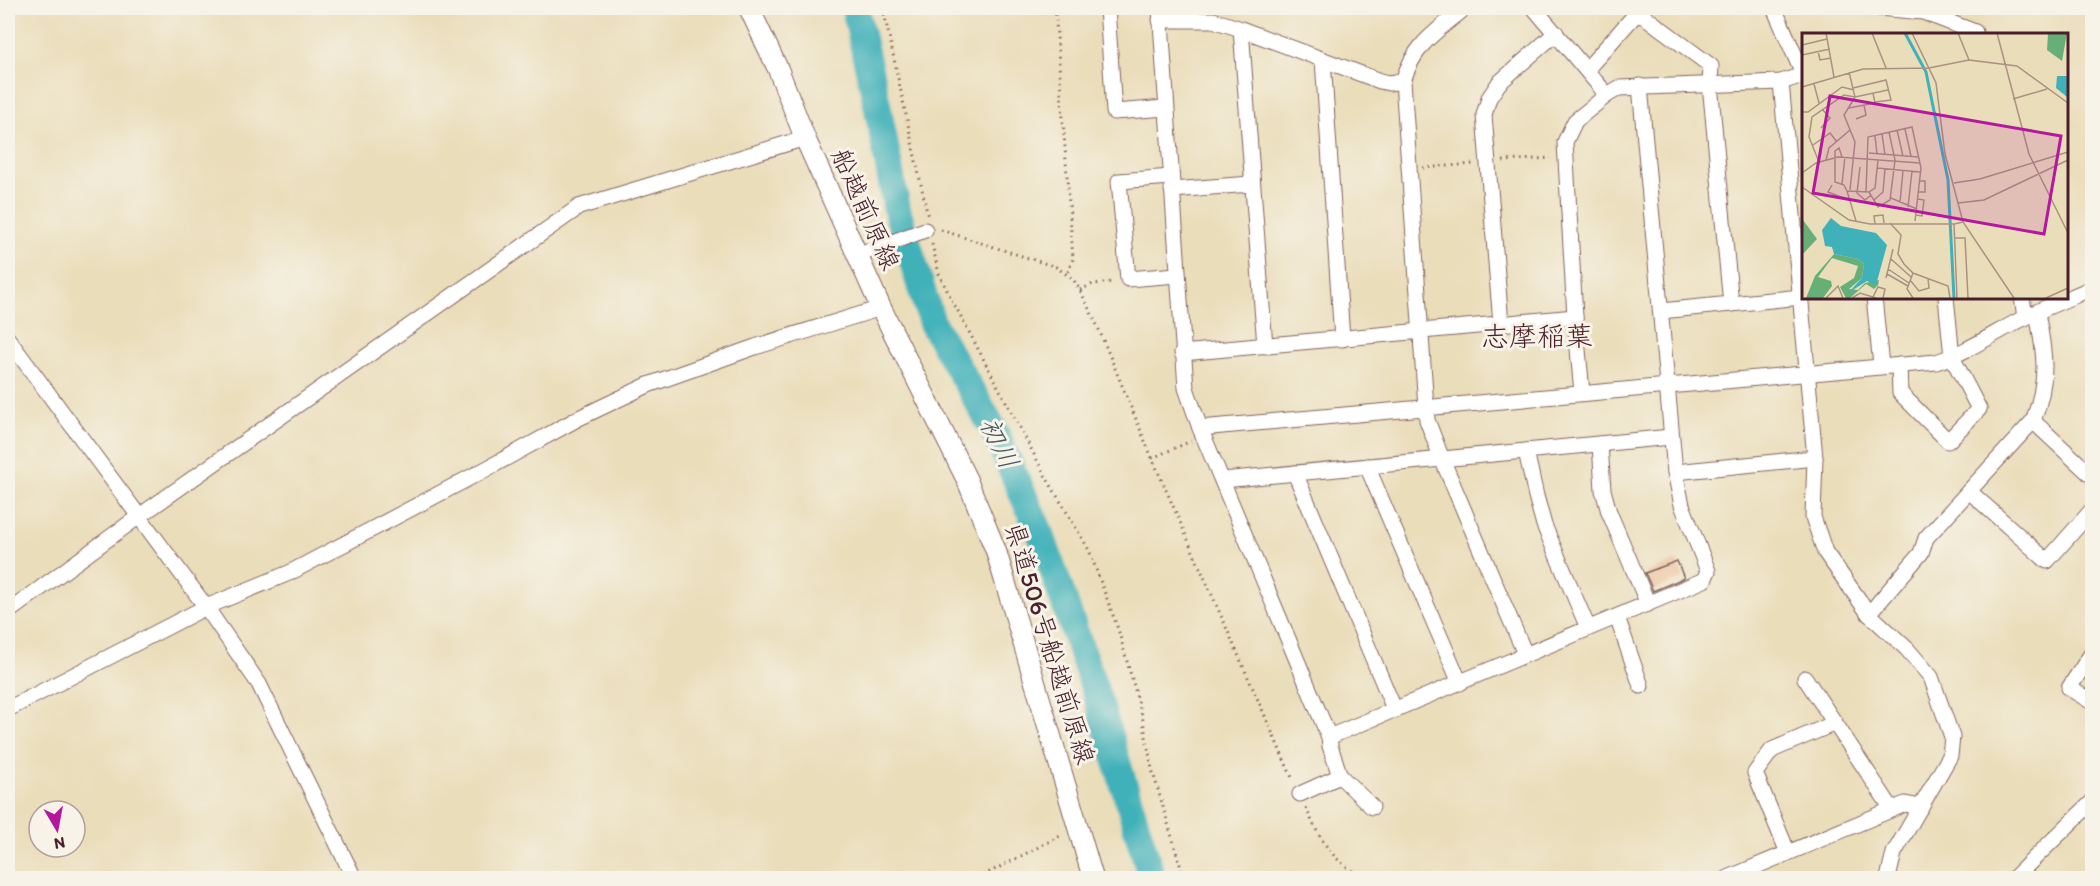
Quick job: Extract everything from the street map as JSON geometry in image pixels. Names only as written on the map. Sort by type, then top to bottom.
[{"type":"main road","name":"船越前原線","points":[[749,8],[778,69],[805,138],[880,308],[942,429]]},
{"type":"main road","name":"県道506号船越前原線","points":[[942,429],[967,480],[996,550],[1093,879]]},
{"type":"street","points":[[1107,8],[1114,112],[1166,108]]},
{"type":"street","points":[[1465,8],[1423,42],[1413,55],[1404,81],[1427,420],[1525,654]]},
{"type":"street","points":[[1534,8],[1607,95]]},
{"type":"street","points":[[1774,8],[1802,72]]},
{"type":"street","points":[[1879,8],[1924,10],[1974,33]]},
{"type":"street","points":[[1372,807],[1341,776],[1329,737],[1202,432],[1186,388],[1160,14],[1212,20],[1380,81],[1389,83],[1404,81]]},
{"type":"street","points":[[1587,69],[1635,15],[1644,16],[1711,66],[1710,84],[1731,304]]},
{"type":"street","points":[[1241,29],[1265,346]]},
{"type":"street","points":[[1501,324],[1484,115],[1489,98],[1499,83],[1556,33]]},
{"type":"street","points":[[1323,60],[1342,339]]},
{"type":"street","points":[[1582,393],[1575,317],[1565,142],[1575,121],[1619,88],[1781,82],[1802,74]]},
{"type":"street","points":[[1781,82],[1815,458],[1813,517],[1825,552],[1869,614],[1907,649],[1931,677],[1952,737],[1950,756],[1894,853],[1888,879]]},
{"type":"street","points":[[1329,737],[1704,580],[1708,571],[1682,505],[1674,472],[1640,86]]},
{"type":"street","points":[[8,612],[138,517],[579,207],[805,138]]},
{"type":"street","points":[[1177,275],[1128,279],[1119,181],[1171,184],[1251,184]]},
{"type":"street","points":[[857,255],[928,230]]},
{"type":"street","points":[[1202,432],[1426,407],[1936,362],[1976,346],[2031,315],[2092,288]]},
{"type":"street","points":[[1660,311],[1801,297]]},
{"type":"street","points":[[1874,298],[1881,366]]},
{"type":"street","points":[[1899,365],[1900,393],[1947,441],[1978,409],[1952,357],[1946,298]]},
{"type":"street","points":[[1869,614],[1921,553],[1926,538],[2033,421],[2040,403],[2045,368],[2044,349],[2022,298]]},
{"type":"street","points":[[8,709],[206,607],[289,573],[579,418],[648,385],[755,347],[880,308]]},
{"type":"street","points":[[1182,353],[1575,317]]},
{"type":"street","points":[[8,339],[206,607],[259,684],[354,879]]},
{"type":"street","points":[[2033,421],[2092,476]]},
{"type":"street","points":[[1223,480],[1671,437]]},
{"type":"street","points":[[1599,444],[1603,490],[1609,512],[1648,604]]},
{"type":"street","points":[[1526,451],[1544,525],[1588,628]]},
{"type":"street","points":[[1674,472],[1815,458]]},
{"type":"street","points":[[1367,466],[1460,683]]},
{"type":"street","points":[[1295,473],[1395,711]]},
{"type":"street","points":[[1969,491],[2047,561],[2092,510]]},
{"type":"street","points":[[1617,617],[1641,686]]},
{"type":"street","points":[[2092,653],[2069,688],[2092,702]]},
{"type":"street","points":[[1806,678],[1892,809]]},
{"type":"street","points":[[1788,853],[1755,773],[1772,750],[1835,723]]},
{"type":"street","points":[[1303,793],[1341,776]]},
{"type":"street","points":[[2014,879],[2092,802]]},
{"type":"street","points":[[1728,879],[1905,804],[1921,807]]},
{"type":"path","points":[[883,8],[939,274],[1046,477],[1089,550],[1118,629],[1142,715],[1152,769],[1184,879]]},
{"type":"path","points":[[1054,8],[1072,265],[1068,272]]},
{"type":"path","points":[[928,230],[939,230],[1056,267],[1068,272],[1082,289],[1303,793],[1320,839],[1329,851],[1353,873],[1364,879]]},
{"type":"path","points":[[1082,289],[1089,285],[1128,279]]},
{"type":"path","points":[[1154,457],[1202,432]]},
{"type":"path","points":[[978,879],[1077,827]]},
{"type":"building","points":[[1677,561],[1684,578],[1653,591],[1645,573]]},
{"type":"waterway","name":"初川","points":[[855,8],[878,109],[897,210],[932,323],[994,430],[1041,535],[1097,696],[1152,878]]},
{"type":"district","name":"志摩稲葉","points":[[1537,336]]}]
